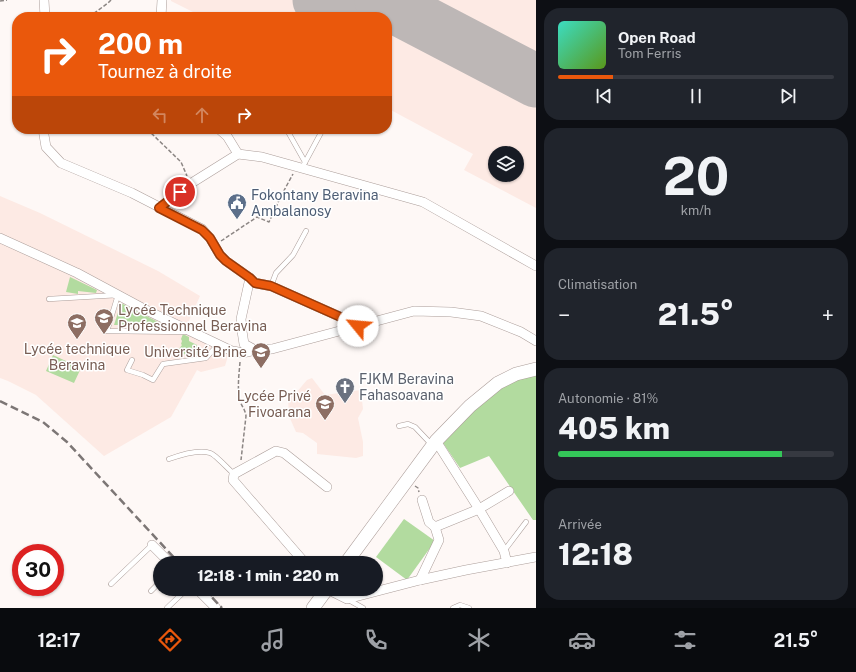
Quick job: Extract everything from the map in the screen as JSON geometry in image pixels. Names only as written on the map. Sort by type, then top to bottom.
[{"type":"street","points":[[44,0],[45,12]]},
{"type":"street","points":[[161,12],[162,0]]},
{"type":"street","points":[[44,134],[46,147],[61,163],[132,193],[202,230],[210,238],[220,255],[255,283],[271,286],[358,326]]},
{"type":"street","points":[[225,134],[238,154]]},
{"type":"street","points":[[159,208],[190,184],[238,154],[262,157],[301,166],[423,202],[536,266]]},
{"type":"street","points":[[0,238],[76,273],[232,352],[236,351],[241,353],[272,349],[414,311],[451,312],[481,316],[521,332],[536,341]]},
{"type":"street","points":[[250,278],[241,319],[244,344],[255,350]]},
{"type":"street","points":[[351,556],[434,443],[470,406],[498,383],[516,374],[536,369]]},
{"type":"street","points":[[434,443],[479,509],[504,551],[507,563]]},
{"type":"street","points":[[299,556],[234,480],[237,472],[276,451],[284,453],[327,487]]},
{"type":"street","points":[[435,527],[479,509],[509,491]]},
{"type":"street","points":[[420,580],[438,540],[435,527],[428,522],[422,500]]},
{"type":"street","points":[[152,544],[163,556]]},
{"type":"street","points":[[341,596],[347,599],[420,580],[536,557]]},
{"type":"street","points":[[203,596],[216,608]]},
{"type":"street","points":[[313,608],[322,596]]},
{"type":"lane","points":[[289,134],[301,166]]},
{"type":"lane","points":[[301,166],[320,134]]},
{"type":"lane","points":[[271,286],[276,272],[293,255],[306,231]]},
{"type":"lane","points":[[49,299],[118,295],[107,331],[190,332]]},
{"type":"lane","points":[[132,360],[127,370],[153,380],[163,364],[206,358],[213,350],[220,346]]},
{"type":"lane","points":[[399,426],[408,424],[415,427],[434,443]]},
{"type":"lane","points":[[170,459],[180,455],[197,452],[211,453],[237,472]]},
{"type":"lane","points":[[504,551],[526,522]]},
{"type":"lane","points":[[111,584],[152,544]]},
{"type":"lane","points":[[167,608],[180,596]]},
{"type":"lane","points":[[347,599],[362,607]]},
{"type":"lane","points":[[453,608],[460,605],[468,608]]},
{"type":"lane","points":[[354,608],[362,607]]},
{"type":"path","points":[[0,1],[7,0]]},
{"type":"path","points":[[96,12],[108,4],[111,0]]},
{"type":"path","points":[[152,134],[181,162],[190,184]]},
{"type":"path","points":[[214,246],[257,217],[269,222],[281,196],[301,166]]},
{"type":"path","points":[[237,472],[246,416],[238,390],[240,361]]},
{"type":"shaded area","points":[[171,0],[536,0],[536,208],[464,170],[473,154],[392,111],[392,12],[193,12]]},
{"type":"shaded area","name":"Lycée Technique Professionnel Beravina","points":[[0,196],[40,213],[158,271],[200,296],[187,325],[231,346],[225,366],[201,372],[197,370],[171,417],[104,456],[36,395],[0,378]]},
{"type":"shaded area","name":"Lycée Privé Fivoarana","points":[[312,378],[325,395],[361,390],[363,409],[358,418],[363,442],[363,456],[356,458],[317,454],[317,443],[303,433],[296,432],[289,416],[288,397],[296,393],[307,380]]},
{"type":"green space","points":[[70,277],[97,290],[96,293],[78,291],[78,294],[66,292]]},
{"type":"green space","points":[[121,303],[162,324],[162,325],[114,325]]},
{"type":"green space","points":[[183,334],[189,337],[189,341],[197,345],[196,350],[201,351],[200,355],[175,354],[182,345],[181,339]]},
{"type":"green space","points":[[53,355],[81,368],[74,383],[46,371]]},
{"type":"green space","points":[[536,371],[536,520],[533,520],[489,456],[460,468],[443,443],[484,398],[512,381]]},
{"type":"green space","points":[[404,519],[435,541],[407,580],[383,562],[383,556],[377,556]]},
{"type":"runway","points":[[319,0],[342,12]]},
{"type":"runway","points":[[381,0],[536,81]]},
{"type":"railway","points":[[0,401],[43,422],[67,442],[173,556]]},
{"type":"railway","points":[[211,596],[222,608]]},
{"type":"place","name":"Fokontany Beravina Ambalanosy","points":[[237,220]]},
{"type":"place","name":"Lycée Technique Professionnel Beravina","points":[[104,335]]},
{"type":"place","name":"Lycée technique Beravina","points":[[77,340]]},
{"type":"place","name":"Université Brine","points":[[261,369]]},
{"type":"place","name":"FJKM Beravina Fahasoavana","points":[[345,404]]},
{"type":"place","name":"Lycée Privé Fivoarana","points":[[325,421]]},
{"type":"route","points":[[180,192],[159,208],[202,230],[210,238],[220,255],[234,268],[255,283],[271,286],[358,326]]}]
